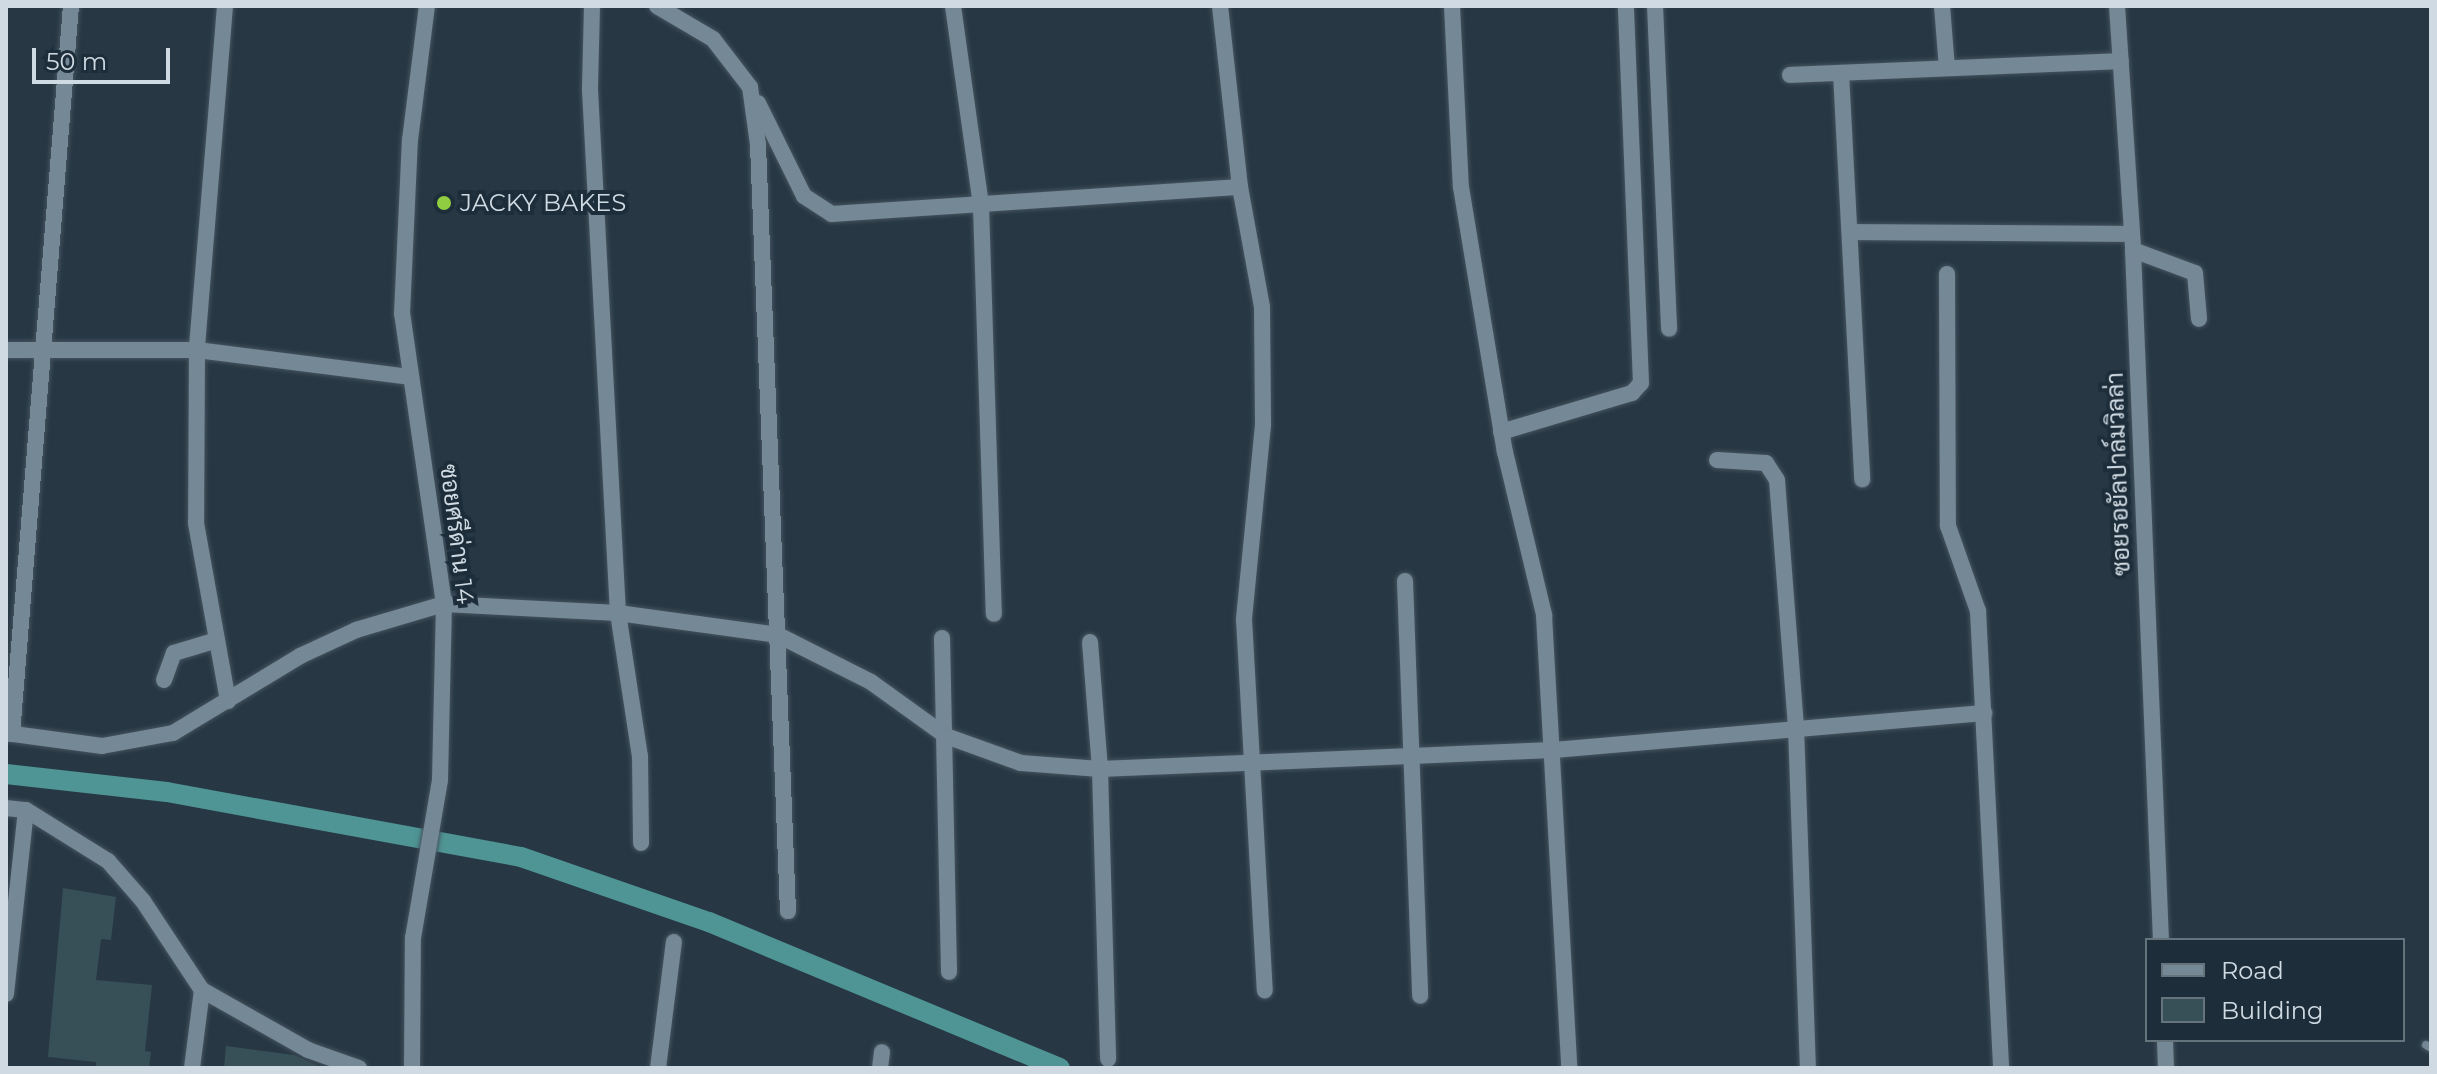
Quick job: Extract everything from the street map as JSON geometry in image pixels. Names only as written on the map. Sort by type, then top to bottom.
[{"type":"street","points":[[71,6],[9,733],[102,746],[173,733],[300,656],[356,630],[444,604],[618,613],[778,635],[871,682],[946,736],[1021,763],[1100,769],[1414,753],[1553,750],[1984,713]]},
{"type":"street","points":[[225,6],[197,350],[196,523],[228,701]]},
{"type":"street","name":"ซอยศรีด่าน 14","points":[[412,1068],[413,938],[440,780],[444,604],[402,314],[404,225],[427,6]]},
{"type":"street","points":[[592,6],[590,90],[618,613],[640,756],[641,843]]},
{"type":"street","points":[[657,6],[713,39],[750,87],[804,196],[832,214],[1240,187]]},
{"type":"street","points":[[953,6],[981,206],[994,614]]},
{"type":"street","points":[[1220,6],[1240,187],[1262,307],[1264,363],[1244,619],[1265,990]]},
{"type":"street","points":[[1452,6],[1461,187],[1501,432],[1544,615],[1569,1068]]},
{"type":"street","points":[[1501,432],[1632,393],[1641,383],[1626,6]]},
{"type":"street","points":[[1655,6],[1669,329]]},
{"type":"street","points":[[1942,6],[1947,68]]},
{"type":"street","name":"ซอยรอยัลปาล์มวิลล่า","points":[[2117,6],[2132,242],[2161,938]]},
{"type":"street","points":[[1790,75],[2121,61]]},
{"type":"street","points":[[1841,73],[1853,232],[1862,479]]},
{"type":"street","points":[[750,87],[758,145],[788,911]]},
{"type":"street","points":[[1853,232],[2132,242],[2195,273],[2199,319]]},
{"type":"street","points":[[1947,274],[1948,526],[1978,611],[2001,1068]]},
{"type":"street","points":[[6,350],[197,350],[411,377]]},
{"type":"street","points":[[1717,460],[1766,463],[1777,480],[1796,727],[1808,1068]]},
{"type":"street","points":[[1405,581],[1414,753],[1420,996]]},
{"type":"street","points":[[942,638],[949,972]]},
{"type":"street","points":[[164,680],[174,653],[217,640]]},
{"type":"street","points":[[1090,642],[1100,769],[1108,1059]]},
{"type":"street","points":[[6,808],[26,810],[108,861],[143,901],[202,990],[308,1050],[359,1068]]},
{"type":"street","points":[[6,994],[26,810]]},
{"type":"street","points":[[658,1068],[674,942]]},
{"type":"street","points":[[192,1068],[202,990]]},
{"type":"street","points":[[2165,1042],[2166,1068]]},
{"type":"building","points":[[63,888],[116,897],[111,940],[101,939],[96,980],[152,985],[145,1051],[151,1052],[149,1068],[96,1068],[96,1062],[48,1057]]},
{"type":"building","points":[[226,1046],[294,1055],[323,1068],[224,1068]]},
{"type":"waterway","points":[[6,774],[167,792],[521,857],[709,922],[1060,1068]]},
{"type":"place","name":"JACKY BAKES","points":[[444,203]]}]
